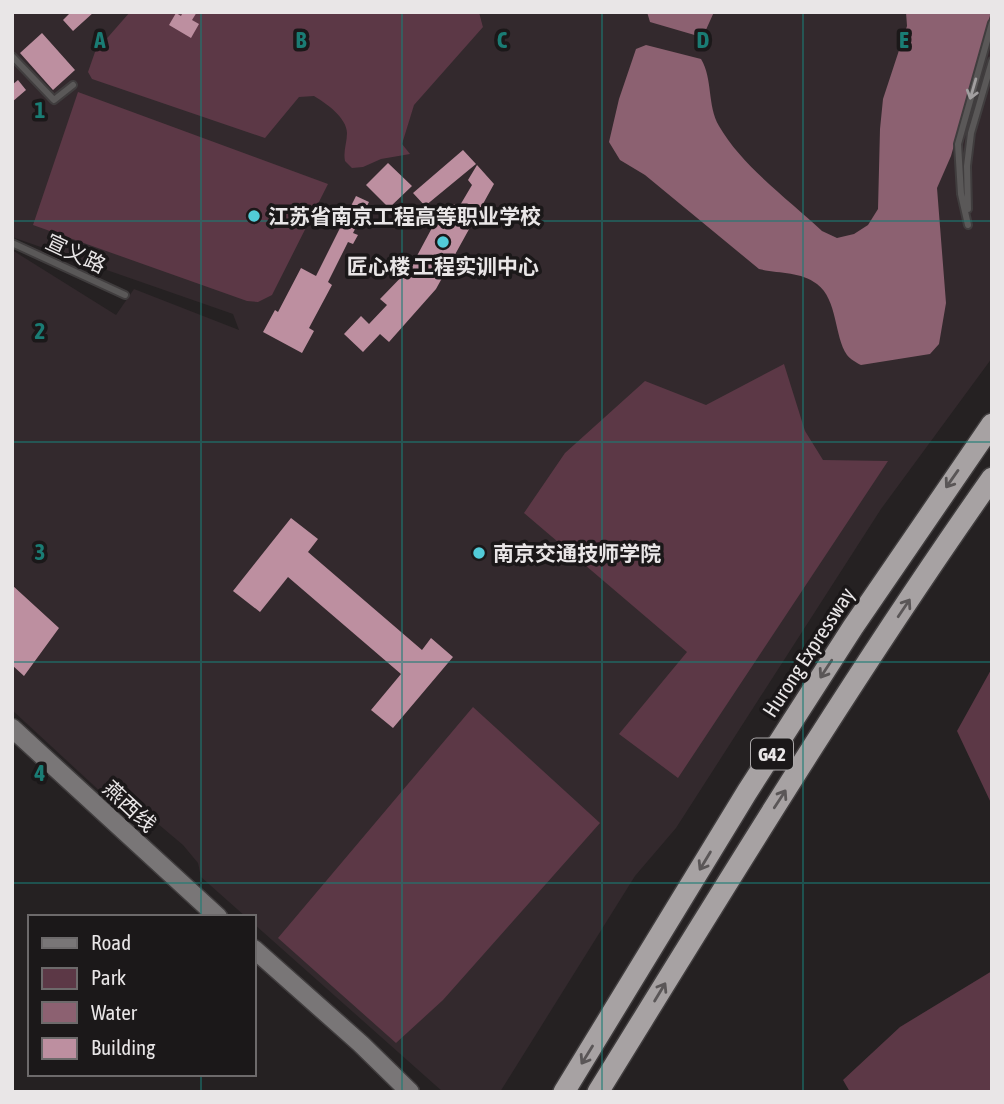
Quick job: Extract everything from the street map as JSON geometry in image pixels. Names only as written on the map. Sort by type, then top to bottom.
[{"type":"highway","name":"Hurong Expressway","points":[[564,1092],[747,792],[853,627],[992,424]]},
{"type":"highway","name":"G42","points":[[598,1092],[724,886],[992,478]]},
{"type":"main road","name":"燕西线","points":[[12,728],[216,915]]},
{"type":"main road","points":[[256,951],[361,1044],[410,1092]]},
{"type":"lane","points":[[992,23],[958,144],[961,194],[968,225],[968,150],[992,61]]},
{"type":"lane","points":[[12,56],[54,100],[73,85]]},
{"type":"lane","name":"宣义路","points":[[12,243],[125,295]]},
{"type":"shaded area","name":"南京交通技师学院","points":[[12,12],[316,12],[483,27],[479,12],[992,12],[992,358],[881,509],[676,828],[635,876],[500,1092],[443,1092],[256,926],[256,915],[244,915],[201,877],[198,863],[183,845],[151,818],[117,807],[12,710],[12,250],[116,315],[134,289],[239,330],[233,314],[12,237]]},
{"type":"green space","points":[[130,12],[479,12],[483,27],[414,105],[402,144],[410,154],[352,168],[345,161],[347,133],[344,122],[330,107],[314,96],[299,97],[265,138],[92,79],[88,72],[95,52]]},
{"type":"green space","points":[[78,92],[328,184],[272,295],[258,302],[247,301],[33,225]]},
{"type":"green space","points":[[784,364],[805,431],[823,460],[888,461],[678,778],[619,734],[687,652],[524,513],[565,453],[645,381],[706,405]]},
{"type":"green space","points":[[992,668],[992,805],[957,731]]},
{"type":"green space","points":[[473,707],[600,823],[443,1000],[396,1043],[278,938]]},
{"type":"green space","points":[[992,971],[992,1092],[850,1092],[843,1080],[900,1027]]},
{"type":"water","points":[[647,12],[714,12],[705,32],[698,36],[650,22]]},
{"type":"water","points":[[906,12],[991,12],[951,156],[937,188],[946,303],[939,344],[930,354],[861,365],[847,355],[829,299],[817,284],[796,275],[759,269],[645,175],[620,160],[609,142],[619,99],[636,49],[646,45],[701,59],[707,75],[715,118],[740,155],[766,182],[822,231],[837,238],[854,234],[868,225],[878,209],[883,99],[907,26]]},
{"type":"building","points":[[71,12],[94,12],[73,31],[63,20]]},
{"type":"building","points":[[183,12],[197,12],[192,20],[199,24],[191,38],[169,25],[176,13],[181,16]]},
{"type":"building","points":[[42,33],[75,70],[53,90],[20,53]]},
{"type":"building","points":[[18,80],[26,90],[12,102],[12,85]]},
{"type":"building","points":[[463,150],[476,164],[425,206],[413,193]]},
{"type":"building","points":[[388,163],[412,186],[389,208],[366,185]]},
{"type":"building","name":"匠心楼 工程实训中心","points":[[477,165],[494,184],[436,289],[389,342],[380,334],[363,352],[344,334],[361,316],[369,324],[387,305],[380,299],[411,267],[440,213],[447,216],[454,204],[459,207],[472,185],[468,180]]},
{"type":"building","points":[[356,196],[369,202],[353,233],[358,235],[353,244],[348,242],[328,282],[332,285],[309,328],[314,331],[302,353],[263,332],[275,310],[278,312],[301,268],[316,276]]},
{"type":"building","points":[[291,518],[318,539],[308,552],[422,650],[431,638],[453,657],[393,728],[371,710],[401,674],[288,577],[260,612],[233,591]]},
{"type":"building","points":[[12,585],[59,628],[24,676],[12,665]]},
{"type":"place","name":"江苏省南京工程高等职业学校","points":[[254,216]]},
{"type":"place","name":"匠心楼 工程实训中心","points":[[443,242]]},
{"type":"place","name":"南京交通技师学院","points":[[479,553]]}]
